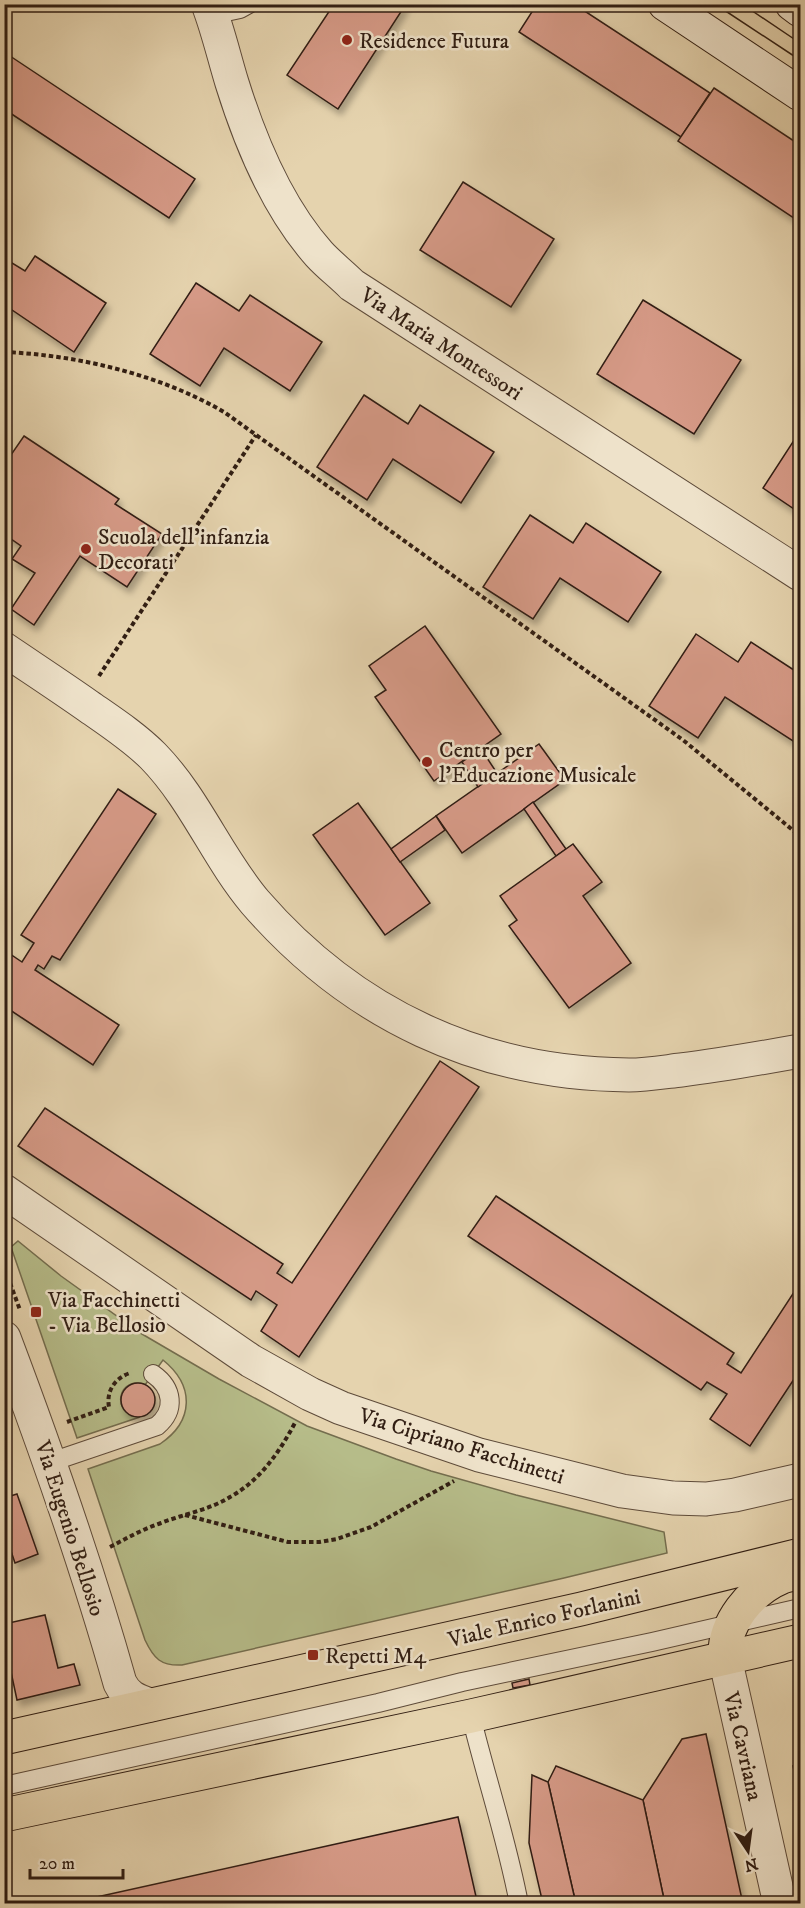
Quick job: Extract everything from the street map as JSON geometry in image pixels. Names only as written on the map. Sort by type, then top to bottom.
[{"type":"main road","name":"Viale Enrico Forlanini","points":[[4,1738],[581,1610],[801,1555]]},
{"type":"main road","points":[[725,1658],[727,1636],[744,1606],[766,1586],[783,1577],[801,1572]]},
{"type":"main road","points":[[4,1815],[471,1716],[801,1641]]},
{"type":"street","points":[[665,4],[801,94]]},
{"type":"street","points":[[792,4],[801,10]]},
{"type":"street","name":"Via Maria Montessori","points":[[210,10],[232,84],[253,141],[296,224],[319,254],[352,285],[801,574]]},
{"type":"street","points":[[4,649],[123,730],[152,755],[172,777],[234,874],[255,902],[313,959],[374,1005],[438,1039],[516,1064],[554,1070],[631,1075],[723,1065],[801,1051]]},
{"type":"street","name":"Via Cipriano Facchinetti","points":[[4,1191],[251,1361],[310,1394],[341,1408],[468,1452],[622,1491],[673,1498],[706,1499],[801,1480]]},
{"type":"street","name":"Via Eugenio Bellosio","points":[[4,1338],[51,1462],[98,1604],[120,1683],[129,1696],[150,1705]]},
{"type":"street","name":"Via Cavriana","points":[[725,1658],[780,1904]]},
{"type":"lane","points":[[210,10],[240,9],[249,4]]},
{"type":"lane","points":[[51,1462],[157,1426],[168,1414],[170,1398],[164,1383],[153,1374]]},
{"type":"lane","name":"Viale Enrico Forlanini","points":[[4,1786],[801,1608]]},
{"type":"lane","points":[[471,1716],[488,1785],[512,1864],[519,1904]]},
{"type":"path","points":[[4,352],[107,366],[161,382],[205,401],[683,740],[801,836]]},
{"type":"path","points":[[82,702],[256,435]]},
{"type":"path","points":[[65,1422],[109,1407],[110,1392],[114,1382],[133,1372]]},
{"type":"path","points":[[109,1548],[144,1530],[210,1507],[244,1488],[261,1474],[274,1458],[299,1415]]},
{"type":"path","points":[[185,1515],[288,1542],[319,1542],[337,1539],[371,1527],[447,1486],[462,1475]]},
{"type":"green space","points":[[18,1241],[61,1276],[142,1334],[219,1379],[307,1426],[431,1471],[664,1532],[667,1553],[182,1665],[163,1663],[155,1657],[145,1640],[88,1469],[160,1444],[179,1425],[186,1403],[185,1392],[181,1381],[163,1360],[145,1385],[136,1383],[129,1385],[121,1395],[124,1409],[140,1417],[77,1438],[11,1247]]},
{"type":"building","name":"Residence Futura","points":[[334,4],[406,4],[338,109],[287,75]]},
{"type":"building","points":[[537,4],[574,4],[710,93],[681,137],[519,32]]},
{"type":"building","points":[[4,52],[195,179],[169,218],[4,109]]},
{"type":"building","points":[[714,88],[800,145],[800,222],[678,141]]},
{"type":"building","points":[[463,182],[554,239],[511,307],[420,250]]},
{"type":"building","points":[[35,256],[106,303],[74,352],[9,308],[4,314],[4,258],[25,271]]},
{"type":"building","points":[[196,283],[239,311],[250,295],[322,342],[290,391],[224,348],[200,386],[150,354]]},
{"type":"building","points":[[643,300],[741,360],[694,434],[597,374]]},
{"type":"building","points":[[364,395],[408,424],[420,405],[494,452],[461,503],[393,459],[367,500],[317,467]]},
{"type":"building","points":[[800,431],[800,513],[763,488]]},
{"type":"building","points":[[24,436],[119,499],[115,504],[162,534],[127,587],[80,556],[34,625],[11,609],[35,573],[12,559],[21,546],[4,534],[4,465]]},
{"type":"building","points":[[530,515],[573,543],[586,523],[661,572],[628,622],[560,578],[533,619],[483,587]]},
{"type":"building","points":[[425,626],[501,734],[434,781],[375,697],[386,690],[369,666]]},
{"type":"building","points":[[696,634],[738,662],[751,642],[800,674],[800,729],[793,741],[725,697],[698,738],[649,706]]},
{"type":"building","points":[[539,744],[565,780],[462,853],[436,816]]},
{"type":"building","points":[[481,749],[497,773],[478,787],[462,762]]},
{"type":"building","points":[[118,789],[156,814],[60,960],[52,956],[44,969],[38,965],[35,970],[119,1025],[93,1065],[4,1006],[4,950],[22,962],[34,943],[21,935]]},
{"type":"building","points":[[533,802],[566,849],[556,856],[524,809]]},
{"type":"building","points":[[358,803],[430,903],[385,935],[313,835]]},
{"type":"building","points":[[436,816],[445,830],[400,862],[391,849]]},
{"type":"building","points":[[573,844],[602,882],[583,896],[631,963],[569,1008],[509,926],[517,920],[500,896]]},
{"type":"building","points":[[440,1061],[479,1087],[299,1357],[261,1331],[277,1305],[256,1291],[251,1300],[18,1146],[45,1108],[283,1264],[277,1273],[292,1283]]},
{"type":"building","points":[[496,1196],[734,1353],[727,1364],[741,1373],[800,1283],[800,1370],[750,1446],[710,1419],[727,1394],[707,1382],[701,1390],[468,1236]]},
{"type":"building","points":[[138,1383],[150,1388],[155,1400],[150,1412],[138,1417],[126,1412],[121,1400],[126,1388]]},
{"type":"building","points":[[17,1494],[38,1554],[15,1563],[11,1551],[4,1554],[4,1498]]},
{"type":"building","points":[[45,1615],[58,1668],[74,1664],[80,1685],[17,1700],[4,1639],[4,1624]]},
{"type":"building","points":[[529,1679],[530,1685],[513,1688],[512,1683]]},
{"type":"building","points":[[706,1734],[743,1904],[665,1904],[643,1800],[682,1739]]},
{"type":"building","points":[[800,1765],[800,1802],[793,1766]]},
{"type":"building","points":[[556,1766],[643,1800],[665,1904],[576,1904],[548,1782]]},
{"type":"building","points":[[532,1775],[548,1782],[576,1904],[543,1904],[529,1843]]},
{"type":"building","points":[[458,1817],[477,1901],[466,1904],[65,1904]]},
{"type":"tram line","points":[[715,4],[800,60]]},
{"type":"tram line","points":[[742,4],[800,43]]},
{"type":"place","name":"Residence Futura","points":[[347,40]]},
{"type":"place","name":"Scuola dell'infanzia Decorati","points":[[86,549]]},
{"type":"place","name":"Centro per l'Educazione Musicale","points":[[427,762]]},
{"type":"place","name":"Via Facchinetti - Via Bellosio","points":[[36,1312]]},
{"type":"place","name":"Repetti M4","points":[[313,1655]]}]
